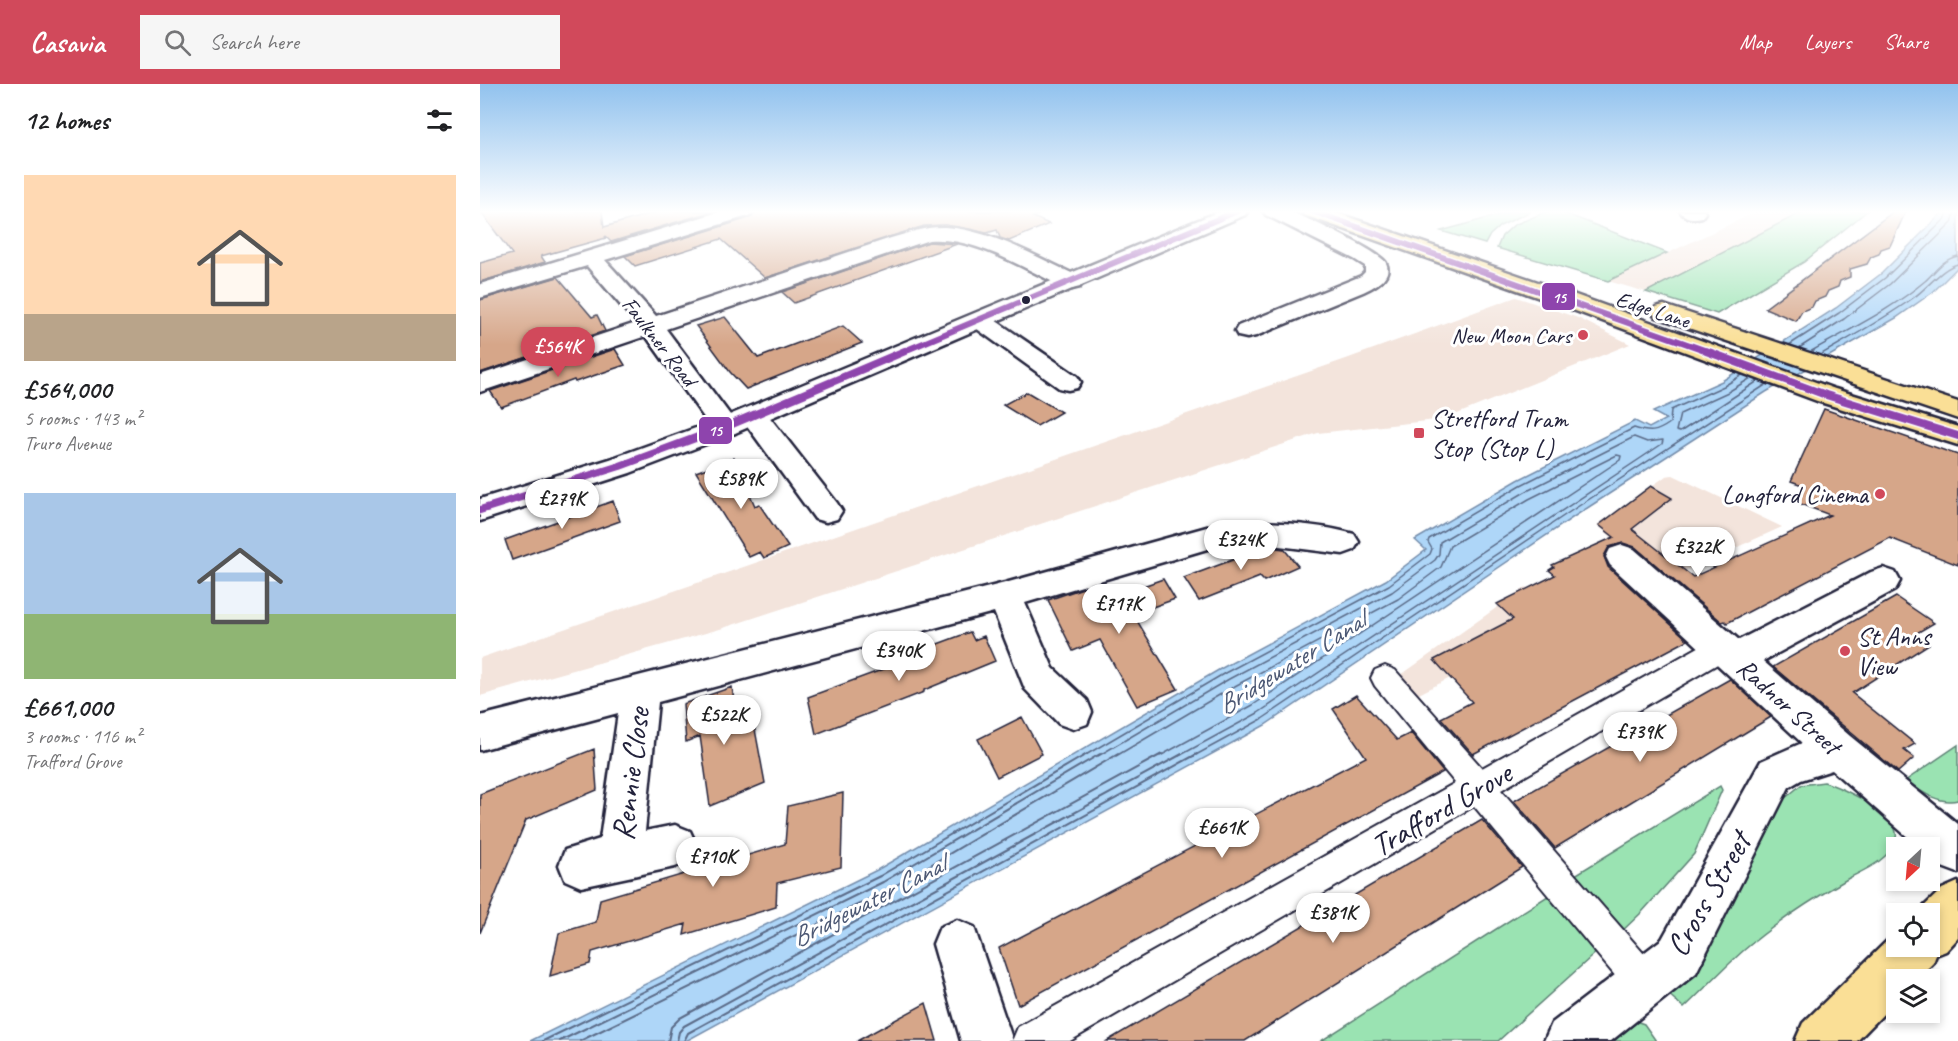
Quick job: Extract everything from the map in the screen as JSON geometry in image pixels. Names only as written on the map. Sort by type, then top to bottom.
[{"type":"highway","name":"Edge Lane","points":[[1456,256],[1570,291],[1636,302],[1958,411]]},
{"type":"highway","name":"Edge Lane","points":[[1471,256],[1570,291],[1607,314],[1705,351],[1826,395],[1958,436]]},
{"type":"highway","points":[[1897,390],[1958,404]]},
{"type":"highway","points":[[1940,923],[1958,905]]},
{"type":"highway","points":[[1821,1041],[1905,957]]},
{"type":"street","points":[[480,291],[595,256]]},
{"type":"street","points":[[480,384],[858,256]]},
{"type":"street","points":[[1013,256],[1072,282]]},
{"type":"street","points":[[480,510],[620,466],[754,416],[1134,256]]},
{"type":"street","points":[[1247,331],[1369,281],[1376,273],[1376,264],[1364,256]]},
{"type":"street","name":"Faulkner Road","points":[[591,257],[651,325],[725,427]]},
{"type":"street","points":[[981,321],[1068,382]]},
{"type":"street","points":[[754,416],[826,511]]},
{"type":"street","points":[[480,733],[1005,596],[1214,536],[1243,532],[1298,533],[1343,542]]},
{"type":"street","name":"Radnor Street","points":[[1622,557],[1836,749],[1958,852]]},
{"type":"street","name":"Trafford Grove","points":[[1032,1041],[1478,788],[1730,652],[1883,581]]},
{"type":"street","points":[[1005,596],[1038,678],[1074,712]]},
{"type":"street","points":[[1385,678],[1645,983]]},
{"type":"street","name":"Rennie Close","points":[[640,692],[601,861],[675,846]]},
{"type":"street","name":"Cross Street","points":[[1570,1041],[1679,956],[1775,774],[1785,766],[1823,757],[1836,749]]},
{"type":"street","points":[[957,944],[987,1041]]},
{"type":"shaded area","points":[[1662,256],[1720,256],[1646,292],[1608,281]]},
{"type":"shaded area","points":[[1516,297],[1578,318],[1630,344],[1445,419],[1318,433],[720,629],[480,696],[480,658],[1346,359]]},
{"type":"shaded area","points":[[1673,475],[1782,527],[1664,580],[1597,525],[1666,476]]},
{"type":"shaded area","points":[[1526,587],[1563,620],[1415,696],[1398,677]]},
{"type":"green space","points":[[1523,256],[1661,256],[1608,281]]},
{"type":"green space","points":[[1717,256],[1812,256],[1717,314],[1646,292]]},
{"type":"green space","points":[[1958,745],[1958,800],[1937,799],[1905,781]]},
{"type":"green space","points":[[1824,782],[1871,804],[1891,822],[1896,832],[1896,837],[1886,837],[1886,855],[1875,864],[1822,894],[1768,931],[1684,1008],[1666,992],[1719,928],[1753,849],[1778,804],[1801,785]]},
{"type":"green space","points":[[1720,786],[1722,790],[1694,854],[1617,936],[1567,880]]},
{"type":"green space","points":[[1551,894],[1600,949],[1498,1041],[1321,1041]]},
{"type":"green space","points":[[1630,1019],[1644,1024],[1656,1041],[1602,1041]]},
{"type":"water","name":"Bridgewater Canal","points":[[1899,256],[1958,256],[1958,267],[1933,292],[1896,318],[1766,392],[1575,516],[1265,725],[686,1041],[530,1041],[877,870],[1222,668],[1386,580],[1426,550],[1415,540],[1518,480],[1635,421],[1649,428],[1666,419],[1653,412],[1722,381],[1836,308],[1882,273]]},
{"type":"building","points":[[506,256],[542,256],[545,262],[480,282],[480,263]]},
{"type":"building","points":[[626,256],[668,256],[635,266]]},
{"type":"building","points":[[740,256],[833,256],[765,278]]},
{"type":"building","points":[[889,256],[925,256],[794,303],[782,292]]},
{"type":"building","points":[[1835,256],[1875,256],[1867,264],[1850,269],[1850,277],[1840,281],[1838,287],[1815,301],[1812,307],[1802,311],[1796,321],[1765,308]]},
{"type":"building","points":[[558,277],[592,317],[597,315],[605,331],[480,373],[480,300]]},
{"type":"building","points":[[725,317],[758,358],[843,326],[862,343],[746,389],[730,372],[696,326]]},
{"type":"building","points":[[615,349],[625,365],[575,382],[574,380],[501,407],[490,391]]},
{"type":"building","points":[[1027,392],[1061,412],[1037,426],[1003,405]]},
{"type":"building","points":[[1824,409],[1958,455],[1958,565],[1890,538],[1727,623],[1722,622],[1635,547],[1623,543],[1609,547],[1604,556],[1608,567],[1688,640],[1473,754],[1441,718],[1472,702],[1434,660],[1513,619],[1497,604],[1555,575],[1549,570],[1554,567],[1552,565],[1614,537],[1599,525],[1651,486],[1672,498],[1632,529],[1693,577],[1830,515],[1798,503],[1805,486],[1791,481]]},
{"type":"building","points":[[734,458],[755,506],[759,504],[788,547],[764,558],[760,552],[749,557],[696,472]]},
{"type":"building","points":[[613,501],[620,521],[512,560],[505,540]]},
{"type":"building","points":[[1261,546],[1284,549],[1298,566],[1264,581],[1260,577],[1199,601],[1184,578],[1243,556],[1242,554]]},
{"type":"building","points":[[1163,579],[1175,599],[1133,614],[1178,689],[1137,706],[1100,640],[1073,651],[1048,600],[1086,587],[1095,603]]},
{"type":"building","name":"St Anns View","points":[[1896,597],[1934,623],[1915,634],[1929,644],[1852,693],[1915,744],[1904,750],[1914,758],[1898,772],[1773,667]]},
{"type":"building","points":[[970,632],[974,640],[984,636],[995,661],[924,690],[924,692],[816,734],[808,697],[925,654],[924,649]]},
{"type":"building","points":[[1730,679],[1771,717],[1555,848],[1514,801]]},
{"type":"building","points":[[732,687],[738,730],[754,724],[765,783],[710,806],[700,736],[686,742],[683,704]]},
{"type":"building","points":[[1356,695],[1397,740],[1411,733],[1443,772],[1018,1005],[999,948],[1366,757],[1333,709]]},
{"type":"building","points":[[1022,717],[1042,754],[997,777],[978,739]]},
{"type":"building","points":[[594,749],[597,790],[526,820],[480,933],[480,794]]},
{"type":"building","points":[[843,793],[841,867],[777,883],[776,907],[684,935],[686,924],[592,952],[590,964],[550,976],[559,933],[596,922],[600,899],[785,844],[788,806]]},
{"type":"building","points":[[1482,820],[1522,867],[1245,1041],[1107,1041]]},
{"type":"building","points":[[926,1003],[937,1041],[857,1041]]},
{"type":"transit line","name":"15","points":[[480,510],[620,466],[725,427],[1131,256]]},
{"type":"transit line","name":"15","points":[[1440,256],[1826,395],[1958,436]]},
{"type":"place","name":"New Moon Cars","points":[[1583,335]]},
{"type":"place","name":"Stretford Tram Stop (Stop L)","points":[[1419,433]]},
{"type":"place","name":"Longford Cinema","points":[[1880,494]]},
{"type":"place","name":"St Anns View","points":[[1845,651]]}]
